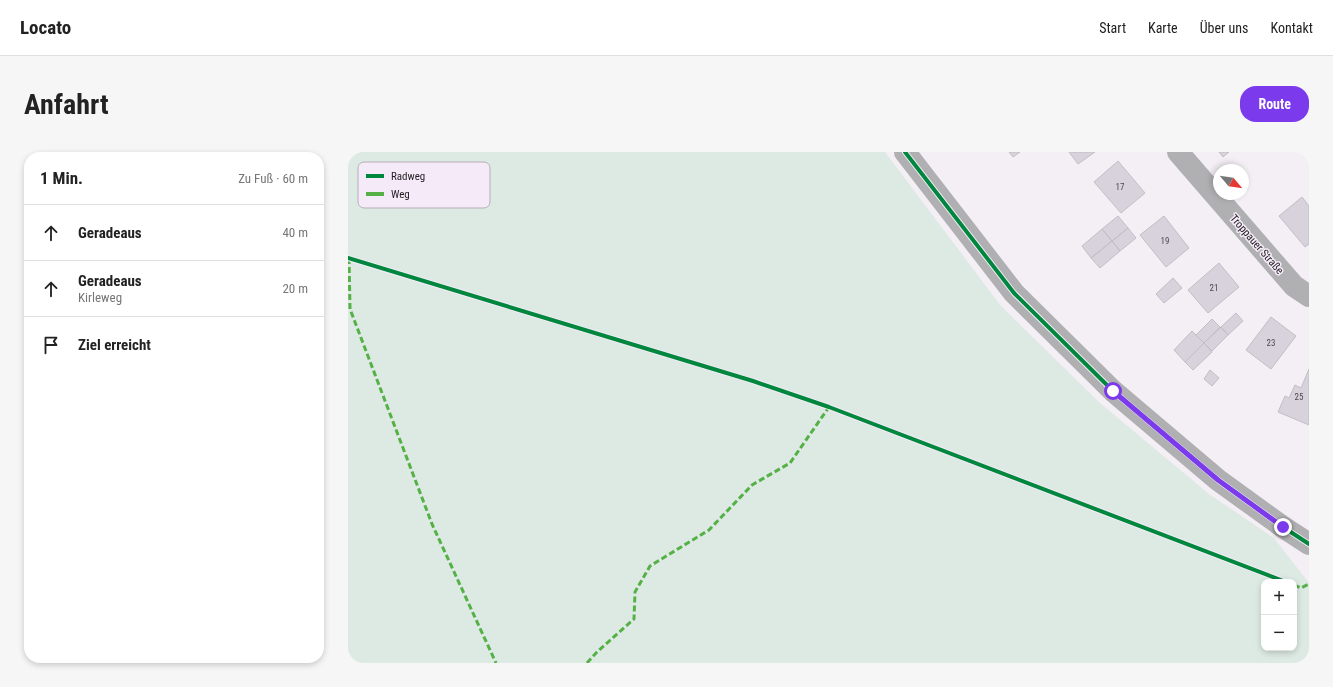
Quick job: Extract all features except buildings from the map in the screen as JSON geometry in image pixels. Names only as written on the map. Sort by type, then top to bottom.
[{"type":"street","points":[[905,152],[1014,293],[1113,391],[1218,480],[1309,544]]},
{"type":"street","name":"Troppauer Straße","points":[[1178,152],[1294,286],[1309,296]]},
{"type":"shaded area","points":[[348,152],[885,152],[1001,306],[1100,403],[1209,494],[1274,538],[1309,583],[1309,663],[348,663]]},
{"type":"marked path","points":[[349,258],[350,309],[432,524],[496,663]]},
{"type":"marked path","points":[[587,663],[634,619],[635,592],[650,566],[709,530],[752,485],[790,463],[829,407]]},
{"type":"marked path","points":[[1297,586],[1301,588],[1309,584]]},
{"type":"cycle path","points":[[905,152],[1014,293],[1113,391],[1218,480],[1309,544]]},
{"type":"cycle path","points":[[348,258],[753,381],[829,407],[1278,579]]},
{"type":"route","points":[[1113,391],[1218,480],[1283,527]]}]
